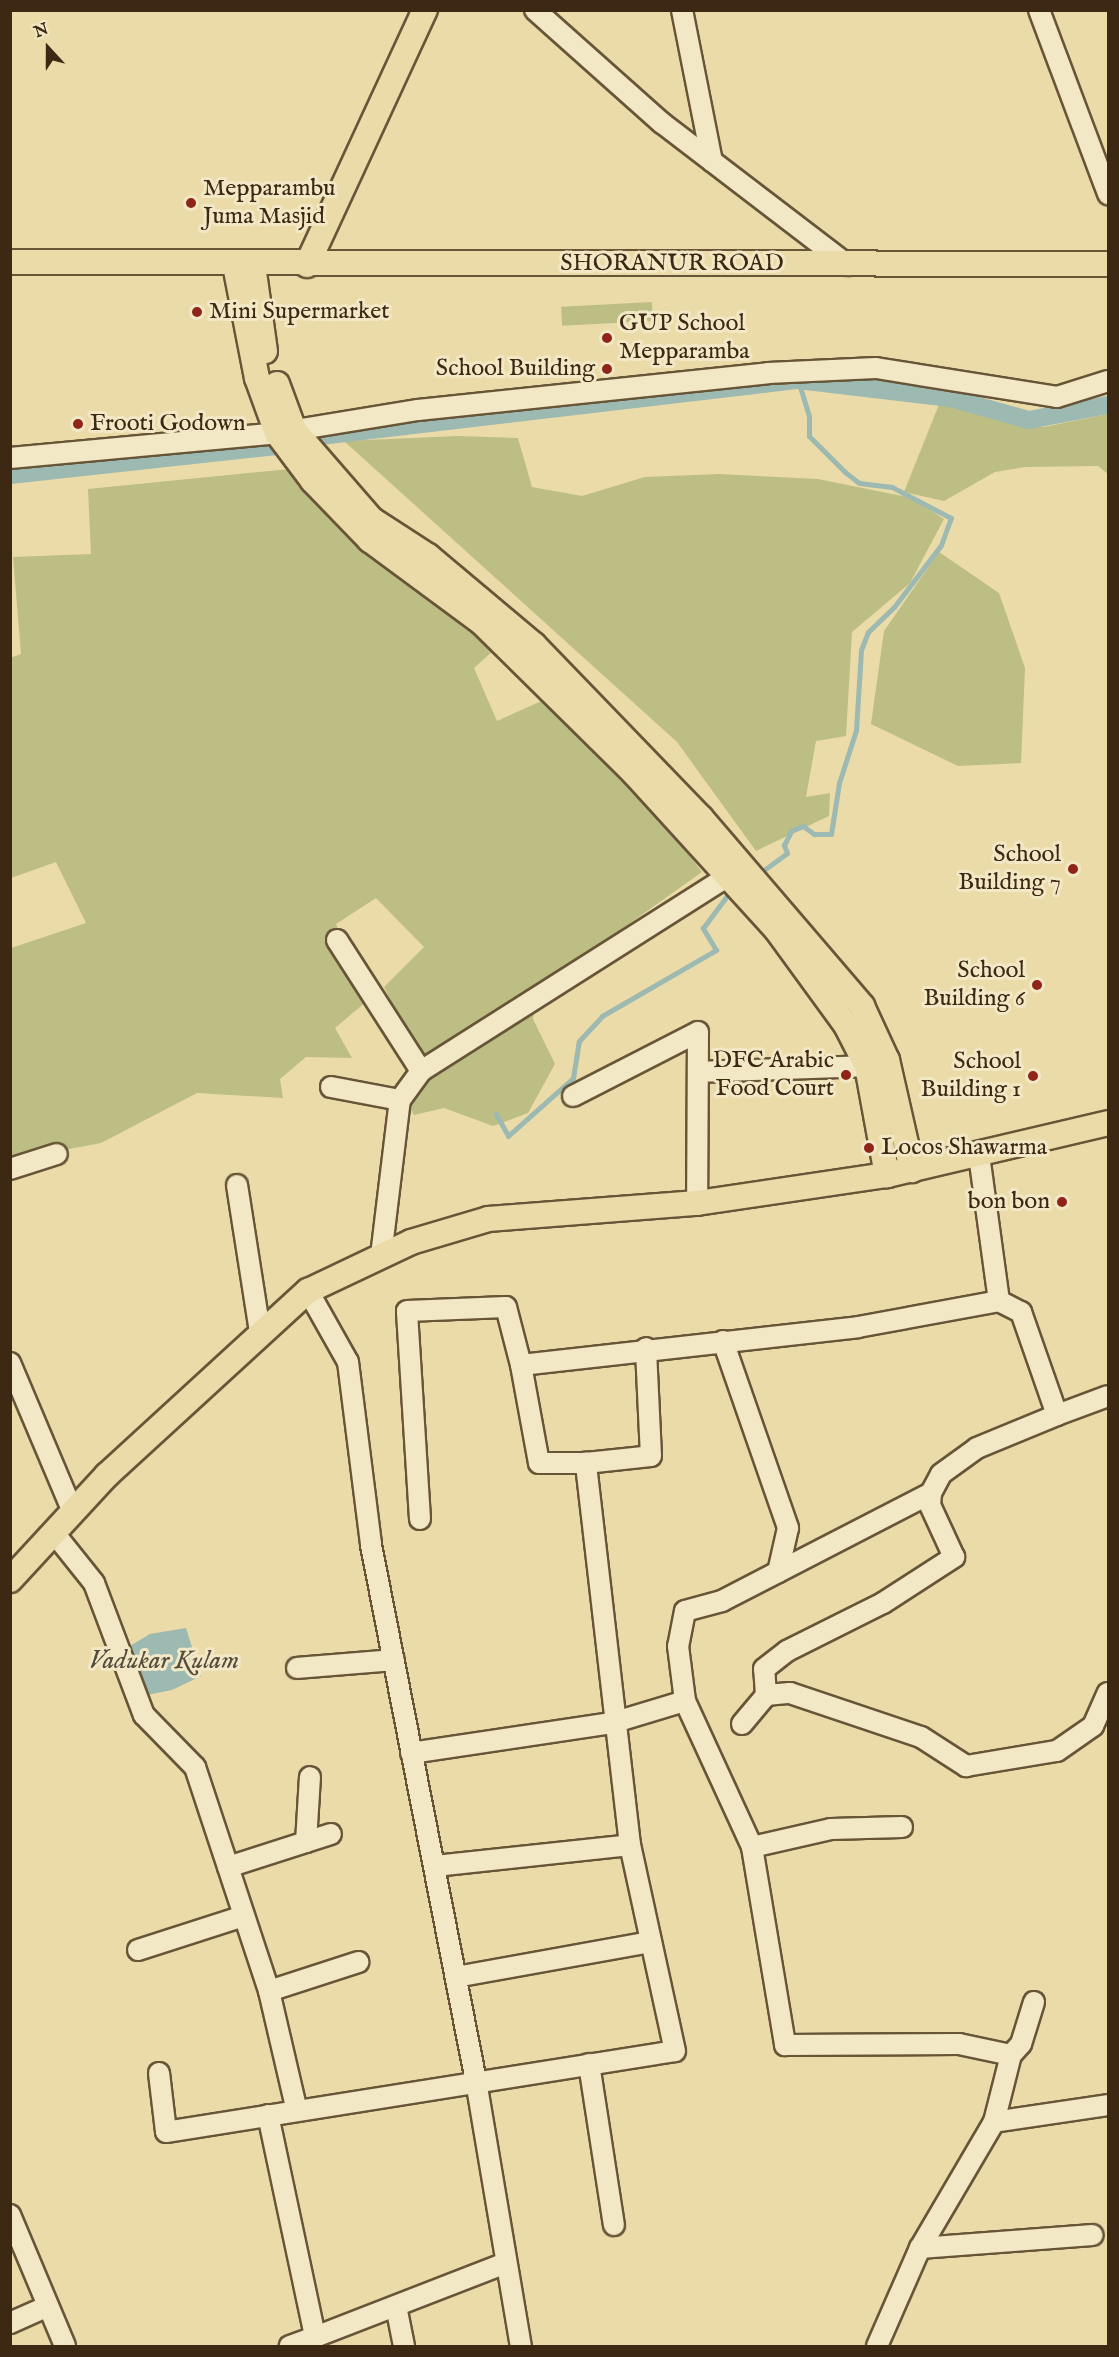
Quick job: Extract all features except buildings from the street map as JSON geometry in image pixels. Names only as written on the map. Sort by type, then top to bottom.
[{"type":"main road","points":[[307,265],[425,10]]},
{"type":"main road","name":"SHORANUR ROAD","points":[[10,261],[244,265],[1108,264]]},
{"type":"main road","points":[[244,265],[257,378],[313,482],[370,540],[481,622],[634,773],[776,929],[846,1025],[867,1066],[886,1175]]},
{"type":"main road","points":[[286,431],[371,519],[428,556],[534,645],[686,801],[804,935],[862,1006],[887,1060],[912,1170]]},
{"type":"main road","points":[[10,1580],[73,1512],[260,1332],[308,1291],[381,1256],[488,1220],[697,1203],[886,1175],[1108,1124]]},
{"type":"street","points":[[535,10],[712,161],[848,264]]},
{"type":"street","points":[[682,10],[712,161]]},
{"type":"street","points":[[1039,10],[1108,194]]},
{"type":"street","points":[[10,458],[286,431],[418,410],[768,373],[876,368],[1057,397],[1108,381]]},
{"type":"street","points":[[381,1256],[400,1100],[421,1071],[728,876]]},
{"type":"street","points":[[337,940],[421,1071]]},
{"type":"street","points":[[573,1096],[698,1032],[697,1203]]},
{"type":"street","points":[[698,1071],[867,1066]]},
{"type":"street","points":[[331,1087],[400,1100]]},
{"type":"street","points":[[10,1169],[57,1154]]},
{"type":"street","points":[[979,1155],[999,1301]]},
{"type":"street","points":[[237,1185],[260,1332]]},
{"type":"street","points":[[308,1291],[348,1362],[371,1545],[476,2081],[520,2346]]},
{"type":"street","points":[[521,1365],[646,1348],[858,1327],[999,1301],[1021,1312],[1057,1415]]},
{"type":"street","points":[[420,1519],[407,1311],[506,1307],[521,1365],[539,1463],[585,1463],[651,1456],[646,1348]]},
{"type":"street","points":[[723,1341],[788,1528],[777,1572]]},
{"type":"street","points":[[10,1362],[73,1512]]},
{"type":"street","points":[[742,1724],[766,1695],[764,1670],[787,1651],[883,1603],[954,1557],[930,1505],[931,1493],[940,1474],[976,1448],[1108,1396]]},
{"type":"street","points":[[159,2073],[166,2132],[675,2051],[630,1845],[612,1723],[585,1463]]},
{"type":"street","points":[[931,1493],[722,1601],[685,1611],[678,1646],[685,1701],[710,1745],[752,1846],[785,2045],[959,2044],[1011,2055]]},
{"type":"street","points":[[54,1533],[94,1583],[144,1715],[195,1767],[269,1991],[297,2111]]},
{"type":"street","points":[[297,1668],[394,1660]]},
{"type":"street","points":[[766,1695],[806,1697],[849,1717],[921,1737],[966,1766],[1058,1751],[1093,1726],[1108,1693]]},
{"type":"street","points":[[411,1753],[612,1723],[685,1701]]},
{"type":"street","points":[[306,1842],[310,1777]]},
{"type":"street","points":[[752,1846],[831,1829],[903,1827]]},
{"type":"street","points":[[228,1867],[331,1834]]},
{"type":"street","points":[[435,1866],[630,1845]]},
{"type":"street","points":[[138,1950],[244,1916]]},
{"type":"street","points":[[456,1977],[651,1942]]},
{"type":"street","points":[[269,1991],[358,1962]]},
{"type":"street","points":[[877,2346],[920,2248],[994,2122],[1011,2055],[1021,2044],[1034,2002]]},
{"type":"street","points":[[589,2064],[614,2225]]},
{"type":"street","points":[[994,2122],[1108,2105]]},
{"type":"street","points":[[268,2115],[315,2337]]},
{"type":"street","points":[[10,2216],[46,2307],[65,2346]]},
{"type":"street","points":[[920,2248],[1093,2235]]},
{"type":"street","points":[[290,2346],[506,2263]]},
{"type":"street","points":[[396,2306],[404,2346]]},
{"type":"street","points":[[10,2323],[46,2307]]},
{"type":"green space","points":[[652,302],[653,321],[562,326],[561,307]]},
{"type":"green space","points":[[940,402],[1044,427],[1108,414],[1108,474],[1098,466],[1025,467],[995,472],[944,501],[904,492]]},
{"type":"green space","points":[[458,436],[518,438],[532,487],[582,496],[645,477],[719,474],[818,479],[912,498],[944,519],[910,583],[852,632],[846,736],[816,741],[806,797],[830,793],[829,816],[756,851],[677,742],[344,441]]},
{"type":"green space","points":[[290,469],[353,543],[428,590],[495,649],[474,668],[497,721],[548,698],[637,786],[702,872],[536,990],[533,1019],[555,1064],[528,1113],[493,1126],[444,1108],[414,1115],[401,1094],[425,1068],[384,987],[424,947],[376,898],[336,924],[367,1001],[335,1028],[352,1058],[306,1057],[280,1079],[283,1098],[197,1093],[101,1143],[11,1160],[11,948],[86,923],[56,862],[11,878],[10,658],[21,654],[13,557],[91,554],[88,489]]},
{"type":"green space","points":[[939,552],[999,593],[1025,668],[1021,763],[958,766],[871,724],[884,631]]},
{"type":"water","name":"Vadukar Kulam","points":[[186,1628],[201,1676],[172,1690],[137,1697],[125,1649],[150,1634]]},
{"type":"waterway","points":[[757,875],[787,853],[784,845],[791,831],[803,826],[814,834],[831,834],[839,783],[856,730],[861,650],[868,632],[894,607],[941,545],[951,518],[892,487],[859,483],[846,473],[809,436],[809,416],[798,380]]},
{"type":"waterway","points":[[320,436],[798,380],[950,398],[1029,420],[1108,405]]},
{"type":"waterway","points":[[10,475],[279,446]]},
{"type":"waterway","points":[[496,1114],[508,1136],[573,1078],[579,1041],[602,1016],[716,950],[703,928],[732,889]]},
{"type":"place","name":"Mepparambu Juma Masjid","points":[[191,203]]},
{"type":"place","name":"Mini Supermarket","points":[[197,312]]},
{"type":"place","name":"GUP School Mepparamba","points":[[607,338]]},
{"type":"place","name":"School Building","points":[[607,369]]},
{"type":"place","name":"Frooti Godown","points":[[78,424]]},
{"type":"place","name":"School Building 7","points":[[1073,869]]},
{"type":"place","name":"School Building 6","points":[[1037,985]]},
{"type":"place","name":"DFC Arabic Food Court","points":[[846,1075]]},
{"type":"place","name":"School Building 1","points":[[1033,1076]]},
{"type":"place","name":"Locos Shawarma","points":[[869,1148]]},
{"type":"place","name":"bon bon","points":[[1062,1202]]}]
